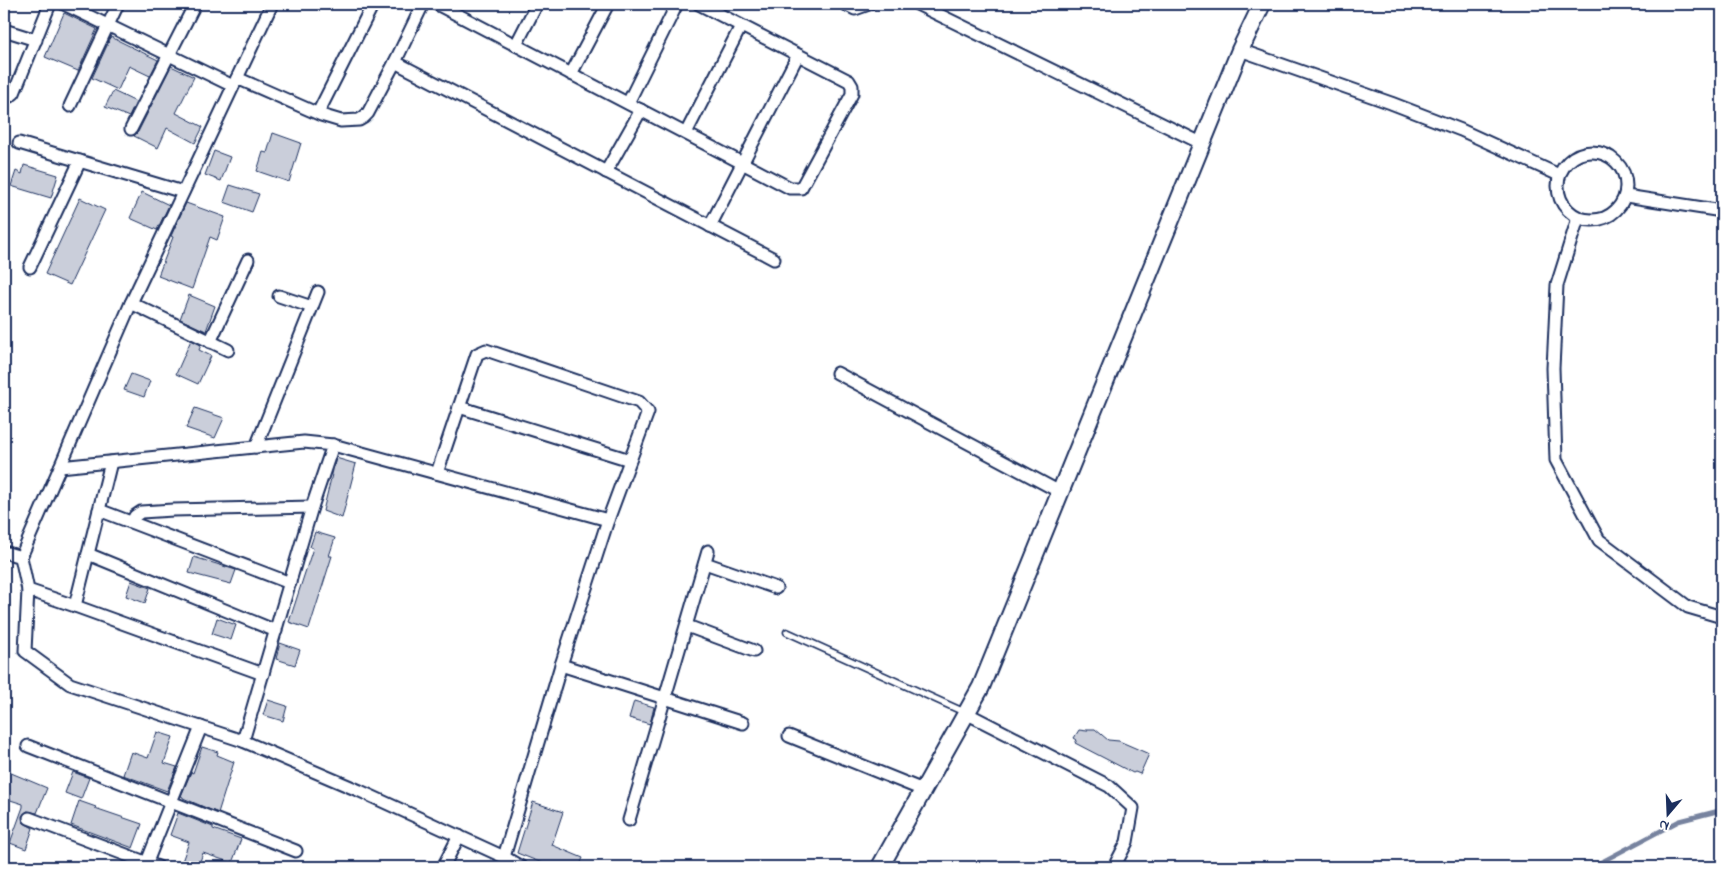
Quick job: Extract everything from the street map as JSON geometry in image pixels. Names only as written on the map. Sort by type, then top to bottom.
[{"type":"street","points":[[4,94],[10,96],[14,94],[50,4]]},
{"type":"street","points":[[64,4],[168,55],[341,121],[359,120],[368,114],[423,4]]},
{"type":"street","points":[[70,106],[118,4]]},
{"type":"street","points":[[131,129],[195,4]]},
{"type":"street","points":[[272,4],[130,303],[21,557],[28,590],[25,651],[70,684],[243,741],[360,791],[504,857],[521,867]]},
{"type":"street","points":[[318,113],[373,4]]},
{"type":"street","points":[[437,4],[460,9],[516,45],[571,74],[790,188],[801,188],[852,94],[852,86],[849,81],[699,4]]},
{"type":"street","points":[[516,45],[537,4]]},
{"type":"street","points":[[571,74],[608,4]]},
{"type":"street","points":[[628,103],[677,4]]},
{"type":"street","points":[[845,4],[855,9],[869,4]]},
{"type":"street","points":[[917,4],[1203,144]]},
{"type":"street","points":[[880,867],[981,687],[1240,50],[1262,4]]},
{"type":"street","points":[[686,133],[740,26]]},
{"type":"street","points":[[4,30],[36,40]]},
{"type":"street","points":[[1240,50],[1391,103],[1461,130],[1559,176]]},
{"type":"street","points":[[710,226],[798,55]]},
{"type":"street","points":[[395,62],[774,259]]},
{"type":"street","points":[[606,172],[641,110]]},
{"type":"street","points":[[20,143],[183,192]]},
{"type":"street","points":[[1585,152],[1608,155],[1624,172],[1627,184],[1626,196],[1612,215],[1601,220],[1589,221],[1578,218],[1569,212],[1558,195],[1557,185],[1559,176],[1565,165],[1574,157],[1585,152]]},
{"type":"street","points":[[30,267],[80,161]]},
{"type":"street","points":[[1626,196],[1722,211]]},
{"type":"street","points":[[1578,218],[1557,285],[1553,368],[1556,460],[1599,540],[1688,607],[1722,617]]},
{"type":"street","points":[[210,342],[248,260]]},
{"type":"street","points":[[256,447],[318,292]]},
{"type":"street","points":[[279,296],[312,307]]},
{"type":"street","points":[[130,303],[228,350]]},
{"type":"street","points":[[437,473],[477,354],[486,350],[639,402],[648,412],[608,520],[561,665],[504,857]]},
{"type":"street","points":[[838,373],[1060,492]]},
{"type":"street","points":[[460,407],[630,460]]},
{"type":"street","points":[[60,467],[304,442],[333,445],[608,520]]},
{"type":"street","points":[[243,741],[312,507],[333,445]]},
{"type":"street","points":[[75,606],[111,462]]},
{"type":"street","points":[[132,522],[135,516],[141,512],[312,507]]},
{"type":"street","points":[[99,510],[290,583]]},
{"type":"street","points":[[629,820],[708,551]]},
{"type":"street","points":[[4,552],[21,557]]},
{"type":"street","points":[[88,554],[276,631]]},
{"type":"street","points":[[705,563],[776,588]]},
{"type":"street","points":[[28,590],[263,674]]},
{"type":"street","points":[[686,626],[754,651]]},
{"type":"street","points":[[561,665],[743,723]]},
{"type":"street","points":[[966,713],[1109,786],[1133,808],[1127,842],[1114,867]]},
{"type":"street","points":[[29,818],[150,866],[170,803],[201,727]]},
{"type":"street","points":[[789,736],[923,790]]},
{"type":"street","points":[[28,746],[296,851]]},
{"type":"street","points":[[443,867],[459,836]]},
{"type":"lane","points":[[787,632],[966,713]]},
{"type":"building","points":[[64,13],[97,29],[78,71],[45,57]]},
{"type":"building","points":[[111,37],[158,60],[150,76],[129,66],[118,90],[92,78]]},
{"type":"building","points":[[171,66],[194,77],[176,113],[203,127],[195,143],[167,128],[158,148],[134,136],[138,132]]},
{"type":"building","points":[[113,91],[136,102],[129,117],[105,107]]},
{"type":"building","points":[[273,133],[301,143],[289,182],[257,171],[263,152],[267,153]]},
{"type":"building","points":[[214,151],[230,157],[221,181],[205,175]]},
{"type":"building","points":[[24,165],[58,175],[51,198],[11,186],[16,171],[22,174]]},
{"type":"building","points":[[230,185],[259,194],[252,212],[224,202]]},
{"type":"building","points":[[142,192],[169,205],[157,230],[130,218]]},
{"type":"building","points":[[80,198],[105,210],[70,285],[45,274]]},
{"type":"building","points":[[186,203],[225,217],[217,240],[210,237],[192,289],[158,276],[173,237],[171,236]]},
{"type":"building","points":[[189,295],[215,306],[206,331],[180,319]]},
{"type":"building","points":[[191,340],[201,345],[199,350],[211,356],[198,384],[176,374]]},
{"type":"building","points":[[131,374],[150,381],[144,397],[124,390]]},
{"type":"building","points":[[195,408],[224,418],[215,438],[186,428]]},
{"type":"building","points":[[336,458],[356,464],[342,518],[323,511]]},
{"type":"building","points":[[315,532],[335,538],[329,556],[332,556],[309,629],[289,622],[313,548],[310,547]]},
{"type":"building","points":[[194,557],[236,570],[231,584],[189,573]]},
{"type":"building","points":[[131,581],[150,588],[145,603],[126,596]]},
{"type":"building","points":[[217,618],[236,625],[231,640],[212,634]]},
{"type":"building","points":[[280,643],[300,650],[295,665],[276,659]]},
{"type":"building","points":[[268,700],[287,706],[283,721],[263,715]]},
{"type":"building","points":[[634,701],[654,707],[650,724],[629,718]]},
{"type":"building","points":[[1087,729],[1095,729],[1108,740],[1119,741],[1149,754],[1140,774],[1133,773],[1075,743],[1077,740],[1074,738],[1079,730],[1087,731]]},
{"type":"building","points":[[157,732],[173,737],[164,763],[177,767],[167,791],[123,775],[131,752],[148,758]]},
{"type":"building","points":[[202,747],[218,752],[217,755],[234,762],[218,813],[181,796],[191,772],[193,773]]},
{"type":"building","points":[[4,770],[47,788],[37,813],[27,811],[22,816],[24,823],[33,828],[26,849],[10,843],[23,804],[4,798]]},
{"type":"building","points":[[73,772],[89,778],[81,799],[65,793]]},
{"type":"building","points":[[79,801],[142,824],[133,848],[71,825]]},
{"type":"building","points":[[533,802],[563,812],[552,845],[583,858],[579,867],[552,867],[517,853]]},
{"type":"building","points":[[178,813],[241,839],[232,863],[203,853],[198,867],[180,867],[189,842],[170,835]]},
{"type":"waterway","points":[[1592,867],[1679,821],[1722,810]]}]
